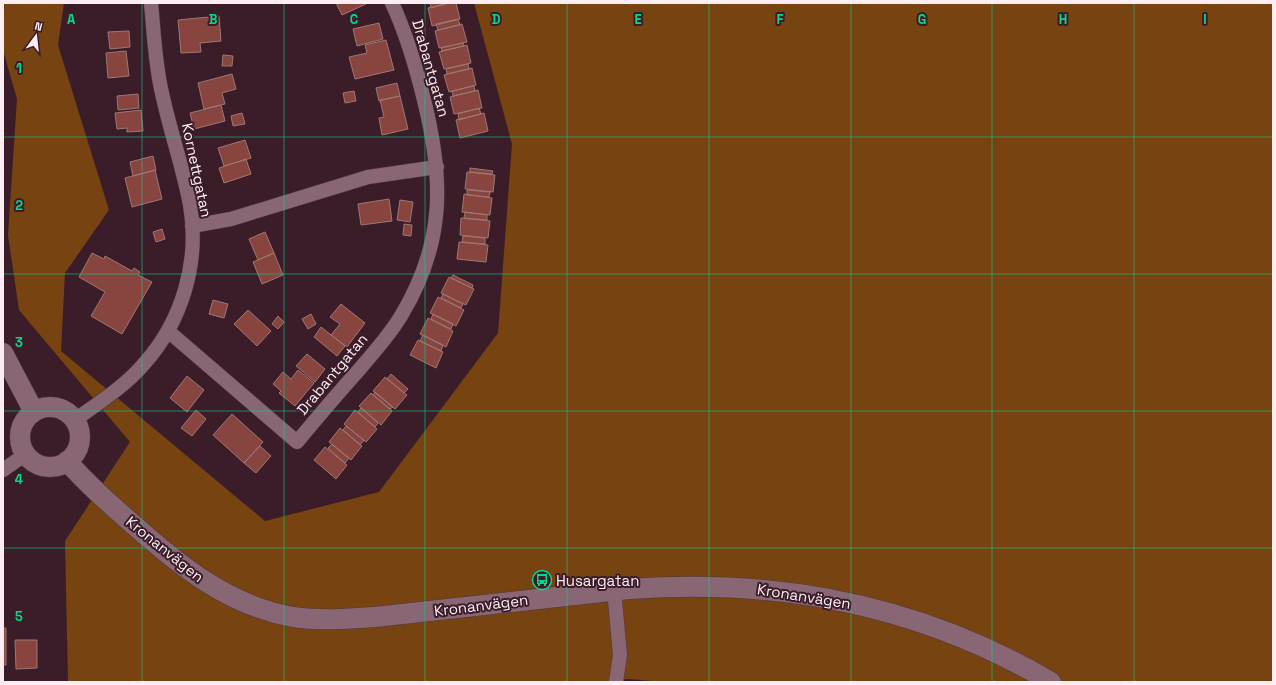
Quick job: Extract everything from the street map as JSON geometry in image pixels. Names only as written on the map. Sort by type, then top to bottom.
[{"type":"street","name":"Kornettgatan","points":[[75,420],[118,388],[138,370],[154,351],[168,331],[179,307],[187,282],[192,253],[192,226],[187,189],[159,78],[151,3]]},
{"type":"street","name":"Drabantgatan","points":[[168,331],[297,442],[379,345],[409,303],[425,265],[434,232],[437,206],[437,166],[433,137],[415,64],[407,39],[392,3]]},
{"type":"street","points":[[192,226],[231,219],[368,177],[437,166]]},
{"type":"street","points":[[3,352],[34,412]]},
{"type":"street","points":[[45,407],[58,408],[65,411],[75,420],[80,439],[76,452],[61,465],[48,467],[35,462],[22,448],[20,434],[24,422],[34,412],[45,407]]},
{"type":"street","points":[[3,470],[26,454]]},
{"type":"street","name":"Kronanvägen","points":[[67,461],[100,495],[162,550],[198,578],[217,590],[242,602],[292,617],[333,619],[386,616],[614,590],[671,586],[744,587],[787,591],[840,601],[883,611],[927,624],[970,641],[1032,670],[1051,682]]},
{"type":"street","points":[[614,590],[620,655],[616,682]]},
{"type":"shaded area","points":[[3,3],[64,3],[58,45],[109,210],[65,273],[61,351],[265,521],[379,492],[498,333],[512,144],[474,3],[1273,3],[1273,682],[666,682],[628,679],[607,682],[68,682],[65,541],[130,442],[19,310],[8,235],[17,99],[3,50]]},
{"type":"building","points":[[336,3],[365,3],[366,4],[342,15]]},
{"type":"building","points":[[430,3],[449,3],[431,8]]},
{"type":"building","points":[[449,3],[456,3],[460,19],[432,26],[428,8]]},
{"type":"building","points":[[219,16],[221,41],[200,43],[201,52],[181,53],[178,20]]},
{"type":"building","points":[[458,19],[460,25],[438,30],[436,24]]},
{"type":"building","points":[[379,23],[383,39],[357,46],[353,29]]},
{"type":"building","points":[[462,24],[467,42],[439,48],[435,31]]},
{"type":"building","points":[[129,31],[130,47],[110,49],[108,32]]},
{"type":"building","points":[[386,40],[394,70],[355,79],[349,57],[367,53],[365,45]]},
{"type":"building","points":[[463,43],[464,46],[442,51],[441,48]]},
{"type":"building","points":[[467,45],[471,63],[444,69],[439,52]]},
{"type":"building","points":[[126,51],[129,76],[108,78],[106,53]]},
{"type":"building","points":[[223,55],[233,56],[232,66],[222,66]]},
{"type":"building","points":[[468,64],[469,69],[447,74],[446,69]]},
{"type":"building","points":[[472,68],[476,85],[449,92],[444,75]]},
{"type":"building","points":[[232,74],[236,89],[222,93],[225,104],[204,109],[198,83]]},
{"type":"building","points":[[397,83],[400,96],[379,101],[376,88]]},
{"type":"building","points":[[474,86],[475,91],[453,96],[452,91]]},
{"type":"building","points":[[478,90],[482,108],[454,114],[450,97]]},
{"type":"building","points":[[354,91],[356,101],[345,103],[343,93]]},
{"type":"building","points":[[138,94],[139,108],[118,110],[117,96]]},
{"type":"building","points":[[400,96],[408,129],[382,135],[379,118],[384,117],[380,100]]},
{"type":"building","points":[[221,105],[225,121],[194,129],[190,113]]},
{"type":"building","points":[[479,108],[481,114],[459,120],[458,114]]},
{"type":"building","points":[[141,110],[143,131],[127,132],[127,128],[117,129],[115,113]]},
{"type":"building","points":[[242,113],[245,124],[233,126],[231,116]]},
{"type":"building","points":[[484,113],[488,131],[460,138],[456,120]]},
{"type":"building","points":[[245,140],[251,158],[224,166],[218,148]]},
{"type":"building","points":[[153,156],[156,170],[133,176],[130,162]]},
{"type":"building","points":[[246,159],[251,174],[224,183],[219,168]]},
{"type":"building","points":[[470,168],[493,171],[492,174],[470,172]]},
{"type":"building","points":[[155,170],[162,199],[132,207],[125,178]]},
{"type":"building","points":[[467,172],[495,175],[493,192],[465,189]]},
{"type":"building","points":[[467,190],[490,192],[489,197],[467,195]]},
{"type":"building","points":[[464,194],[492,198],[490,215],[462,212]]},
{"type":"building","points":[[389,199],[392,221],[361,225],[358,204]]},
{"type":"building","points":[[400,200],[413,202],[410,222],[397,220]]},
{"type":"building","points":[[465,212],[487,215],[487,220],[464,218]]},
{"type":"building","points":[[461,218],[490,221],[488,238],[460,235]]},
{"type":"building","points":[[404,224],[412,225],[411,236],[403,235]]},
{"type":"building","points":[[162,229],[165,239],[156,242],[153,232]]},
{"type":"building","points":[[265,232],[274,253],[258,260],[249,239]]},
{"type":"building","points":[[463,236],[485,238],[485,244],[462,242]]},
{"type":"building","points":[[459,242],[488,245],[486,262],[457,259]]},
{"type":"building","points":[[92,253],[104,259],[105,256],[132,271],[134,268],[140,272],[138,275],[152,282],[122,334],[91,316],[105,292],[79,277]]},
{"type":"building","points":[[274,253],[283,275],[262,284],[253,262]]},
{"type":"building","points":[[453,275],[473,285],[472,288],[451,278]]},
{"type":"building","points":[[449,277],[474,289],[466,305],[441,293]]},
{"type":"building","points":[[443,294],[463,304],[461,308],[441,298]]},
{"type":"building","points":[[438,297],[464,310],[456,326],[430,313]]},
{"type":"building","points":[[213,300],[228,304],[224,318],[209,314]]},
{"type":"building","points":[[341,304],[365,323],[347,347],[331,335],[340,324],[330,317]]},
{"type":"building","points":[[248,310],[271,331],[257,346],[234,324]]},
{"type":"building","points":[[311,314],[316,324],[308,329],[302,319]]},
{"type":"building","points":[[433,314],[453,324],[451,329],[431,319]]},
{"type":"building","points":[[278,316],[284,322],[278,329],[272,324]]},
{"type":"building","points":[[428,318],[453,331],[446,347],[420,334]]},
{"type":"building","points":[[321,327],[345,346],[337,356],[314,337]]},
{"type":"building","points":[[423,335],[443,345],[441,351],[420,341]]},
{"type":"building","points":[[418,340],[443,352],[436,368],[410,355]]},
{"type":"building","points":[[307,354],[325,369],[315,382],[296,366]]},
{"type":"building","points":[[298,370],[314,383],[295,406],[279,393],[281,391],[273,384],[283,372],[291,379]]},
{"type":"building","points":[[391,374],[408,389],[404,393],[387,379]]},
{"type":"building","points":[[187,376],[204,390],[187,412],[170,398]]},
{"type":"building","points":[[385,377],[407,395],[395,409],[373,391]]},
{"type":"building","points":[[375,392],[393,407],[390,409],[373,395]]},
{"type":"building","points":[[371,393],[392,411],[381,425],[359,406]]},
{"type":"building","points":[[361,408],[378,423],[375,427],[358,412]]},
{"type":"building","points":[[196,410],[206,419],[192,436],[181,428]]},
{"type":"building","points":[[355,410],[377,429],[366,442],[344,424]]},
{"type":"building","points":[[232,414],[263,442],[244,463],[213,435]]},
{"type":"building","points":[[346,426],[364,440],[360,445],[343,430]]},
{"type":"building","points":[[340,428],[362,446],[351,460],[329,442]]},
{"type":"building","points":[[332,444],[349,458],[345,463],[328,448]]},
{"type":"building","points":[[260,446],[271,456],[256,473],[244,463]]},
{"type":"building","points":[[325,447],[347,465],[336,479],[314,460]]},
{"type":"building","points":[[3,628],[6,628],[6,665],[3,665]]},
{"type":"building","points":[[15,640],[37,640],[37,668],[16,669]]},
{"type":"place","name":"Husargatan","points":[[542,580]]}]
